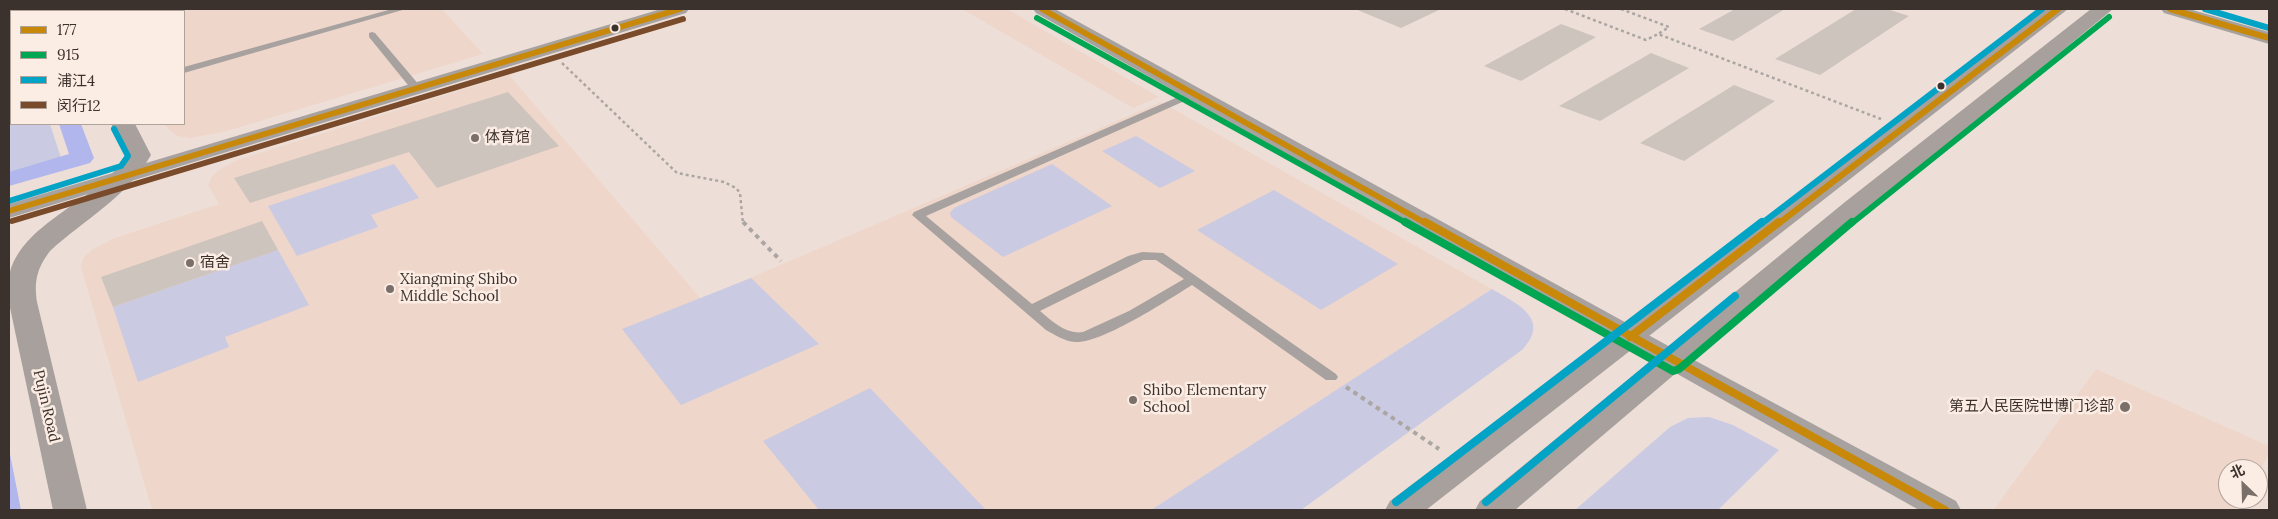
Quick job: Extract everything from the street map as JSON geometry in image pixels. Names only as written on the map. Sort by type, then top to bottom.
[{"type":"street","points":[[9,211],[680,9]]},
{"type":"street","points":[[1042,9],[1673,361],[1945,510]]},
{"type":"street","points":[[1402,510],[2058,9]]},
{"type":"street","points":[[1492,510],[1673,361],[1854,208],[2103,9]]},
{"type":"street","points":[[2170,9],[2269,38]]},
{"type":"street","name":"Pujin Road","points":[[70,510],[16,293],[31,254],[127,175],[136,163],[139,155],[124,125]]},
{"type":"lane","points":[[185,70],[401,9]]},
{"type":"lane","points":[[372,35],[416,88]]},
{"type":"lane","points":[[1192,280],[1098,332],[1077,338],[1059,332],[918,215],[1194,94]]},
{"type":"lane","points":[[1031,310],[1142,256],[1160,256],[1331,377]]},
{"type":"path","points":[[1565,9],[1646,40],[1669,27],[1621,9]]},
{"type":"path","points":[[1658,34],[1904,128]]},
{"type":"path","points":[[548,48],[677,173],[724,182],[736,188],[740,192],[743,224],[781,261]]},
{"type":"path","points":[[1331,377],[1462,465]]},
{"type":"shaded area","points":[[9,9],[14,9],[10,10],[10,125],[50,125],[61,158],[9,173]]},
{"type":"shaded area","points":[[442,9],[483,54],[227,131],[191,138],[177,136],[164,125],[185,125],[185,10],[112,10]]},
{"type":"shaded area","points":[[962,9],[1007,9],[1159,97],[1133,108]]},
{"type":"shaded area","name":"Xiangming Shibo Middle School","points":[[509,75],[701,299],[1161,102],[1492,289],[1151,510],[152,510],[81,267],[83,258],[93,249],[115,238],[219,204],[208,185],[212,176],[237,160]]},
{"type":"shaded area","points":[[1136,136],[1195,171],[1160,188],[1102,151]]},
{"type":"shaded area","points":[[394,164],[419,198],[371,215],[378,227],[297,256],[268,206]]},
{"type":"shaded area","points":[[1052,164],[1112,206],[1003,257],[951,217],[950,213],[954,208]]},
{"type":"shaded area","points":[[1274,190],[1398,264],[1321,310],[1197,230]]},
{"type":"shaded area","points":[[278,250],[309,305],[225,337],[229,347],[138,382],[113,307]]},
{"type":"shaded area","points":[[751,278],[819,344],[681,405],[622,329]]},
{"type":"shaded area","points":[[1492,289],[1520,307],[1528,314],[1532,321],[1533,330],[1530,339],[1522,350],[1301,510],[1151,510]]},
{"type":"shaded area","name":"第五人民医院世博门诊部","points":[[2096,369],[2269,446],[2269,454],[2266,459],[2218,459],[2218,509],[2235,510],[1998,510],[1995,508]]},
{"type":"shaded area","points":[[870,388],[986,510],[819,510],[763,441]]},
{"type":"shaded area","points":[[1709,417],[1733,425],[1779,450],[1718,510],[1575,510],[1670,427],[1688,418]]},
{"type":"water","points":[[9,449],[21,510],[9,510]]},
{"type":"building","points":[[1355,9],[1441,9],[1401,28]]},
{"type":"building","points":[[1735,9],[1785,9],[1733,41],[1699,29]]},
{"type":"building","points":[[1856,9],[1887,9],[1909,16],[1820,75],[1775,59]]},
{"type":"building","points":[[1561,24],[1596,37],[1521,81],[1484,66]]},
{"type":"building","points":[[1651,53],[1689,68],[1600,121],[1559,106]]},
{"type":"building","points":[[1734,85],[1775,101],[1684,161],[1640,143]]},
{"type":"building","name":"体育馆","points":[[508,92],[559,146],[437,188],[409,152],[250,203],[234,178]]},
{"type":"building","name":"宿舍","points":[[262,221],[278,250],[113,307],[101,277]]},
{"type":"waterway","points":[[9,179],[82,158],[70,125]]},
{"type":"transit line","name":"177","points":[[9,211],[680,9]]},
{"type":"transit line","name":"177","points":[[1042,9],[1673,361],[1945,510]]},
{"type":"transit line","name":"浦江4","points":[[1396,502],[2042,9]]},
{"type":"transit line","name":"177","points":[[1630,337],[2058,9]]},
{"type":"transit line","name":"177","points":[[2170,9],[2269,38]]},
{"type":"transit line","name":"浦江4","points":[[2205,9],[2269,28]]},
{"type":"transit line","name":"915","points":[[1037,18],[1673,371],[1679,369],[1860,216],[2109,17]]},
{"type":"transit line","name":"闵行12","points":[[12,221],[683,19]]},
{"type":"transit line","name":"浦江4","points":[[9,201],[121,166],[128,156],[114,129]]},
{"type":"transit line","name":"浦江4","points":[[1486,502],[1735,296]]},
{"type":"place","name":"体育馆","points":[[475,138]]},
{"type":"place","name":"宿舍","points":[[190,263]]},
{"type":"place","name":"Xiangming Shibo Middle School","points":[[390,289]]},
{"type":"place","name":"Shibo Elementary School","points":[[1133,400]]},
{"type":"place","name":"第五人民医院世博门诊部","points":[[2125,407]]}]
